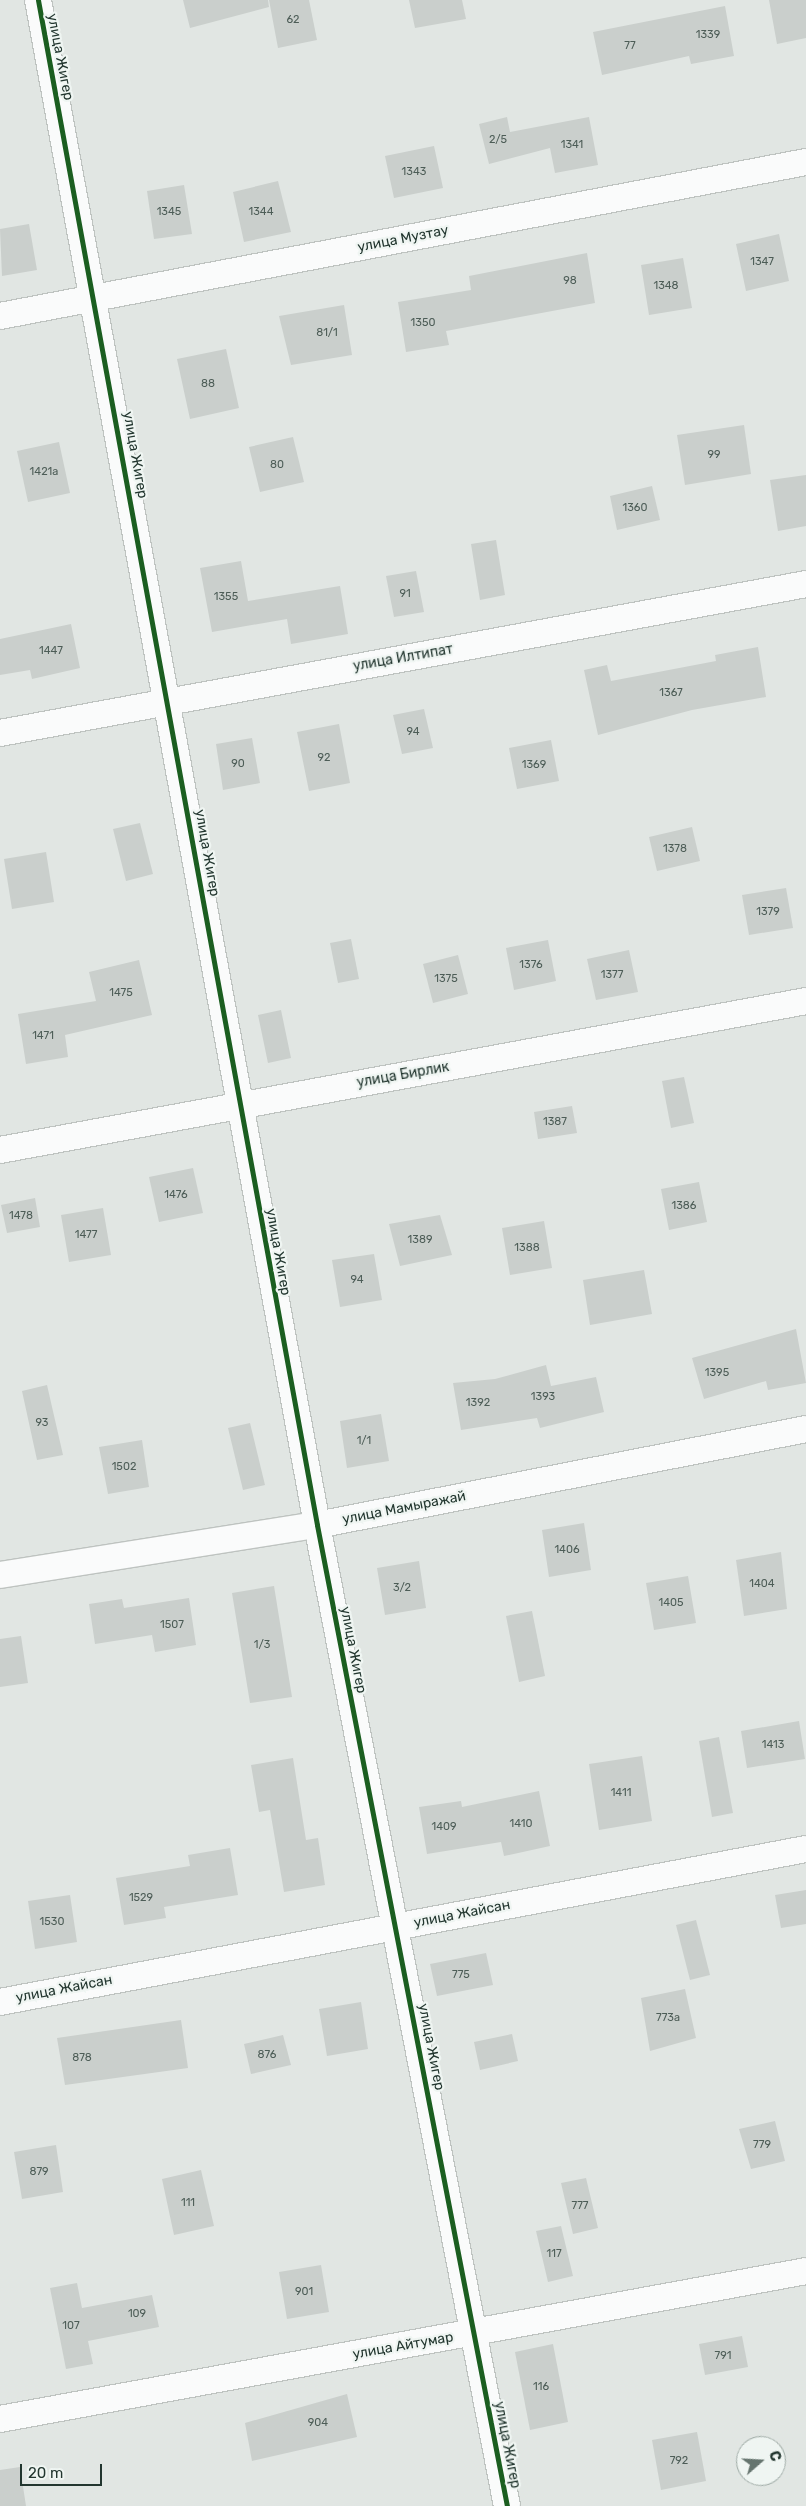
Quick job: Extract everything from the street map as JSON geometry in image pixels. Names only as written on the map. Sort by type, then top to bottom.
[{"type":"street","name":"улица Жигер","points":[[38,0],[95,298],[239,1106],[317,1525],[397,1926],[507,2506]]},
{"type":"street","name":"улица Музтау","points":[[0,316],[806,162]]},
{"type":"street","name":"улица Илтипат","points":[[0,733],[806,584]]},
{"type":"street","name":"улица Бирлик","points":[[0,1150],[806,1001]]},
{"type":"street","name":"улица Мамыражай","points":[[0,1576],[317,1525],[806,1428]]},
{"type":"street","name":"улица Жайсан","points":[[0,2002],[806,1849]]},
{"type":"street","name":"улица Айтумар","points":[[0,2419],[806,2271]]},
{"type":"building","points":[[183,0],[268,0],[269,7],[190,28]]},
{"type":"building","points":[[269,0],[309,0],[317,40],[278,48]]},
{"type":"building","points":[[409,0],[462,0],[466,19],[415,28]]},
{"type":"building","points":[[769,0],[806,0],[806,38],[777,44]]},
{"type":"building","points":[[725,6],[734,56],[691,64],[689,56],[602,75],[593,32]]},
{"type":"building","points":[[507,117],[510,132],[589,117],[598,165],[555,173],[550,148],[489,164],[479,124]]},
{"type":"building","points":[[434,146],[443,188],[394,198],[385,156]]},
{"type":"building","points":[[278,181],[291,232],[244,242],[233,192]]},
{"type":"building","points":[[184,185],[192,234],[154,239],[147,191]]},
{"type":"building","points":[[29,224],[37,270],[2,276],[0,229]]},
{"type":"building","points":[[779,234],[789,281],[746,291],[736,244]]},
{"type":"building","points":[[587,253],[595,303],[446,331],[449,345],[406,352],[398,302],[471,290],[469,276]]},
{"type":"building","points":[[683,258],[692,308],[649,315],[641,265]]},
{"type":"building","points":[[344,305],[352,355],[291,365],[279,316]]},
{"type":"building","points":[[226,349],[239,408],[190,419],[177,359]]},
{"type":"building","points":[[744,425],[751,474],[685,485],[677,435]]},
{"type":"building","points":[[293,437],[304,482],[260,492],[249,447]]},
{"type":"building","points":[[59,442],[70,493],[28,502],[17,451]]},
{"type":"building","points":[[806,475],[806,526],[778,531],[770,480]]},
{"type":"building","points":[[652,486],[660,520],[617,530],[610,496]]},
{"type":"building","points":[[496,540],[505,595],[480,600],[471,544]]},
{"type":"building","points":[[241,561],[248,601],[340,586],[348,634],[291,644],[287,619],[212,632],[200,568]]},
{"type":"building","points":[[416,571],[424,612],[394,617],[386,576]]},
{"type":"building","points":[[71,624],[80,668],[32,679],[30,670],[0,675],[0,639]]},
{"type":"building","points":[[758,647],[766,697],[692,710],[598,735],[584,670],[607,665],[611,681],[716,661],[715,655]]},
{"type":"building","points":[[424,709],[433,748],[402,754],[393,715]]},
{"type":"building","points":[[339,724],[350,783],[309,791],[297,732]]},
{"type":"building","points":[[252,738],[260,783],[223,790],[216,744]]},
{"type":"building","points":[[551,740],[559,781],[517,789],[509,748]]},
{"type":"building","points":[[140,823],[153,874],[126,881],[113,829]]},
{"type":"building","points":[[692,827],[700,861],[657,871],[649,837]]},
{"type":"building","points":[[46,852],[54,902],[12,909],[4,859]]},
{"type":"building","points":[[786,888],[793,928],[749,935],[742,895]]},
{"type":"building","points":[[351,939],[359,979],[338,983],[330,943]]},
{"type":"building","points":[[548,940],[556,981],[514,990],[506,948]]},
{"type":"building","points":[[629,950],[638,992],[596,1000],[587,959]]},
{"type":"building","points":[[458,955],[468,994],[433,1003],[423,964]]},
{"type":"building","points":[[139,960],[152,1015],[65,1035],[68,1057],[26,1064],[18,1014],[96,1001],[89,972]]},
{"type":"building","points":[[281,1010],[291,1058],[268,1063],[258,1015]]},
{"type":"building","points":[[684,1077],[694,1123],[671,1128],[662,1081]]},
{"type":"building","points":[[572,1106],[577,1133],[538,1139],[534,1112]]},
{"type":"building","points":[[193,1168],[203,1213],[159,1222],[149,1177]]},
{"type":"building","points":[[699,1182],[707,1222],[669,1230],[661,1189]]},
{"type":"building","points":[[35,1198],[40,1227],[7,1233],[1,1205]]},
{"type":"building","points":[[103,1208],[111,1255],[69,1262],[61,1215]]},
{"type":"building","points":[[440,1215],[452,1255],[400,1266],[389,1224]]},
{"type":"building","points":[[544,1221],[552,1268],[510,1275],[502,1228]]},
{"type":"building","points":[[374,1254],[382,1300],[340,1307],[332,1260]]},
{"type":"building","points":[[644,1270],[652,1314],[590,1325],[583,1280]]},
{"type":"building","points":[[796,1329],[806,1383],[768,1390],[766,1381],[704,1399],[692,1358]]},
{"type":"building","points":[[546,1365],[551,1386],[596,1377],[604,1412],[540,1428],[537,1418],[461,1430],[453,1383],[495,1379]]},
{"type":"building","points":[[47,1385],[63,1455],[37,1460],[22,1391]]},
{"type":"building","points":[[381,1414],[389,1461],[347,1468],[340,1421]]},
{"type":"building","points":[[250,1423],[265,1485],[243,1490],[228,1428]]},
{"type":"building","points":[[142,1440],[149,1487],[108,1494],[99,1447]]},
{"type":"building","points":[[584,1523],[591,1570],[549,1577],[542,1530]]},
{"type":"building","points":[[781,1552],[787,1609],[744,1616],[736,1560]]},
{"type":"building","points":[[419,1561],[426,1608],[385,1615],[377,1568]]},
{"type":"building","points":[[688,1576],[696,1623],[654,1630],[646,1583]]},
{"type":"building","points":[[274,1586],[292,1697],[250,1703],[232,1593]]},
{"type":"building","points":[[189,1598],[196,1645],[155,1652],[152,1635],[95,1644],[89,1604],[122,1599],[124,1608]]},
{"type":"building","points":[[532,1611],[545,1676],[519,1682],[506,1616]]},
{"type":"building","points":[[21,1636],[28,1683],[0,1687],[0,1639]]},
{"type":"building","points":[[799,1721],[805,1759],[747,1768],[741,1731]]},
{"type":"building","points":[[719,1737],[733,1813],[712,1817],[699,1741]]},
{"type":"building","points":[[642,1756],[652,1821],[599,1830],[589,1764]]},
{"type":"building","points":[[293,1758],[306,1840],[318,1838],[325,1885],[284,1892],[270,1810],[259,1812],[251,1765]]},
{"type":"building","points":[[539,1791],[550,1846],[504,1856],[501,1842],[427,1854],[419,1807],[461,1801],[462,1807]]},
{"type":"building","points":[[230,1848],[238,1895],[164,1907],[166,1918],[124,1925],[116,1878],[190,1866],[188,1855]]},
{"type":"building","points":[[806,1890],[806,1924],[781,1928],[775,1895]]},
{"type":"building","points":[[70,1895],[77,1942],[35,1949],[28,1901]]},
{"type":"building","points":[[696,1920],[710,1975],[690,1980],[676,1925]]},
{"type":"building","points":[[486,1953],[493,1985],[437,1996],[430,1964]]},
{"type":"building","points":[[685,1989],[696,2038],[650,2051],[641,1998]]},
{"type":"building","points":[[361,2002],[368,2049],[327,2056],[319,2009]]},
{"type":"building","points":[[181,2020],[188,2068],[65,2085],[57,2038]]},
{"type":"building","points":[[512,2034],[518,2061],[480,2070],[474,2042]]},
{"type":"building","points":[[283,2035],[291,2065],[251,2074],[244,2044]]},
{"type":"building","points":[[775,2121],[785,2161],[751,2169],[739,2129]]},
{"type":"building","points":[[56,2145],[63,2192],[22,2199],[14,2152]]},
{"type":"building","points":[[201,2170],[214,2226],[174,2235],[162,2179]]},
{"type":"building","points":[[586,2178],[598,2228],[573,2234],[561,2183]]},
{"type":"building","points":[[561,2226],[573,2276],[548,2282],[536,2231]]},
{"type":"building","points":[[321,2265],[329,2312],[287,2319],[279,2272]]},
{"type":"building","points":[[77,2283],[82,2308],[152,2295],[159,2327],[88,2341],[93,2364],[66,2369],[50,2288]]},
{"type":"building","points":[[742,2336],[748,2367],[705,2375],[699,2344]]},
{"type":"building","points":[[553,2344],[568,2422],[530,2430],[515,2352]]},
{"type":"building","points":[[347,2394],[357,2437],[252,2461],[245,2423]]},
{"type":"building","points":[[697,2432],[706,2481],[661,2490],[652,2440]]},
{"type":"building","points":[[20,2467],[26,2506],[0,2506],[0,2470]]},
{"type":"cycle path","points":[[38,0],[317,1525],[507,2506]]}]
